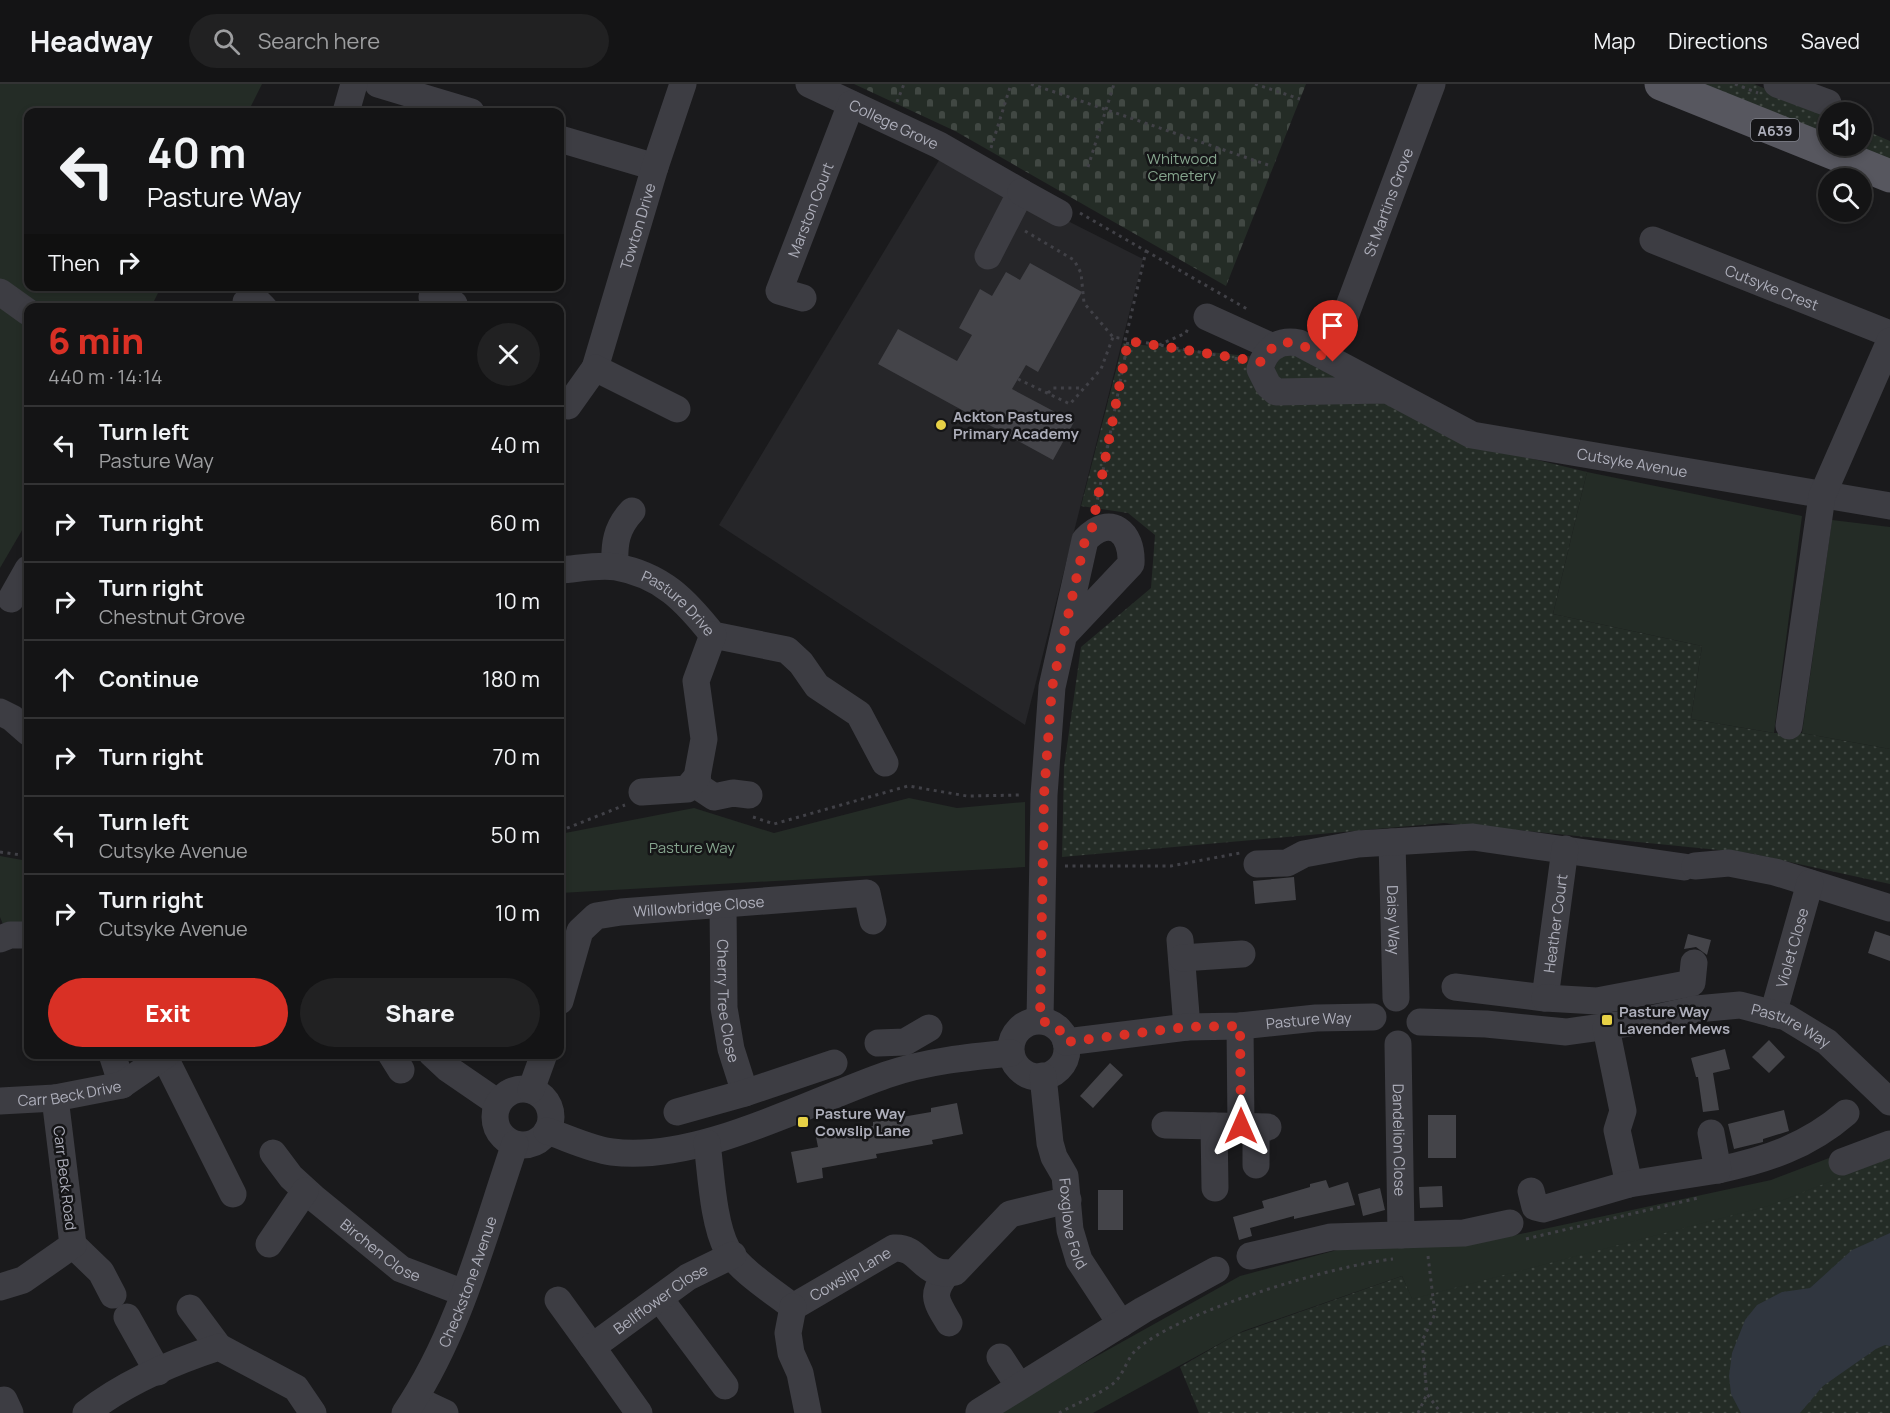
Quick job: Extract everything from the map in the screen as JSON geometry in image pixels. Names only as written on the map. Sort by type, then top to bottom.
[{"type":"main road","name":"A639","points":[[1661,84],[1890,176]]},
{"type":"street","points":[[347,108],[354,84]]},
{"type":"street","points":[[378,84],[458,108]]},
{"type":"street","name":"Towton Drive","points":[[568,406],[595,368],[655,167],[683,84]]},
{"type":"street","name":"College Grove","points":[[809,84],[946,150],[1059,213]]},
{"type":"street","name":"St Martins Grove","points":[[1343,322],[1432,84]]},
{"type":"street","points":[[1777,84],[1816,94]]},
{"type":"street","name":"Marston Court","points":[[803,298],[779,291],[851,104]]},
{"type":"street","points":[[564,140],[655,167]]},
{"type":"street","points":[[988,256],[1021,192]]},
{"type":"street","name":"Cutsyke Crest","points":[[1653,240],[1890,334]]},
{"type":"street","points":[[0,292],[24,309]]},
{"type":"street","points":[[1207,317],[1267,354]]},
{"type":"street","name":"Cutsyke Avenue","points":[[1384,390],[1276,392],[1263,377],[1260,369],[1267,354],[1288,341],[1299,343],[1472,435],[1890,506]]},
{"type":"street","points":[[1789,726],[1822,496],[1890,341]]},
{"type":"street","points":[[595,368],[679,413]]},
{"type":"street","points":[[615,566],[615,539],[622,517]]},
{"type":"street","points":[[1040,1020],[1044,795],[1052,687],[1085,540],[1091,533],[1109,526],[1122,532],[1131,553],[1131,564],[1064,635]]},
{"type":"street","name":"Pasture Drive","points":[[564,570],[615,566],[652,578],[686,600],[713,635],[787,650],[801,663],[817,686],[859,714],[885,763]]},
{"type":"street","points":[[11,600],[24,576]]},
{"type":"street","points":[[705,787],[704,739],[696,681],[713,635]]},
{"type":"street","points":[[0,712],[24,729]]},
{"type":"street","points":[[639,796],[705,787],[733,793],[746,804]]},
{"type":"street","points":[[1257,864],[1287,863],[1304,854],[1358,844],[1425,838],[1473,837],[1690,867],[1729,863],[1810,883],[1890,908]]},
{"type":"street","name":"Daisy Way","points":[[1392,842],[1396,998]]},
{"type":"street","name":"Heather Court","points":[[1545,998],[1565,849]]},
{"type":"street","name":"Violet Close","points":[[1773,1014],[1810,883]]},
{"type":"street","name":"Willowbridge Close","points":[[564,987],[580,931],[596,916],[867,892],[873,921]]},
{"type":"street","name":"Cherry Tree Close","points":[[723,905],[724,1008],[731,1049],[745,1093]]},
{"type":"street","points":[[0,939],[10,935],[24,935]]},
{"type":"street","points":[[1187,1027],[1181,949],[1242,954]]},
{"type":"street","points":[[1455,987],[1545,998],[1597,1001],[1692,983],[1694,963]]},
{"type":"street","points":[[1403,998],[1416,1007],[1420,1022],[1410,1039],[1398,1044],[1384,1040],[1378,1035],[1373,1017],[1383,1001],[1403,998]]},
{"type":"street","name":"Pasture Way","points":[[1420,1022],[1486,1024],[1566,1032],[1606,1028],[1696,1009],[1740,1005],[1786,1017],[1827,1042],[1890,1102]]},
{"type":"street","name":"Pasture Way","points":[[1066,1042],[1187,1027],[1240,1026],[1316,1018],[1373,1017]]},
{"type":"street","points":[[1040,1020],[1058,1027],[1066,1042],[1065,1059],[1060,1067],[1043,1076],[1027,1074],[1019,1068],[1011,1053],[1011,1045],[1017,1031],[1024,1025],[1040,1020]]},
{"type":"street","points":[[1240,1026],[1255,1127],[1256,1165]]},
{"type":"street","points":[[878,1043],[905,1042],[929,1028]]},
{"type":"street","points":[[1606,1028],[1623,1111],[1617,1130],[1629,1184]]},
{"type":"street","points":[[905,1042],[916,1067]]},
{"type":"street","name":"Dandelion Close","points":[[1398,1044],[1401,1235]]},
{"type":"street","points":[[547,1131],[612,1152],[670,1150],[707,1143],[888,1074],[945,1060],[1011,1053]]},
{"type":"street","points":[[114,1059],[122,1085]]},
{"type":"street","name":"Carr Beck Drive","points":[[0,1101],[55,1098],[122,1085],[159,1059]]},
{"type":"street","points":[[167,1059],[233,1194]]},
{"type":"street","points":[[439,1059],[498,1103]]},
{"type":"street","points":[[531,1090],[542,1059]]},
{"type":"street","points":[[677,1112],[782,1082],[834,1063]]},
{"type":"street","name":"Foxglove Fold","points":[[1043,1076],[1050,1143],[1054,1157],[1065,1176],[1070,1230],[1079,1260],[1132,1317]]},
{"type":"street","points":[[531,1090],[545,1100],[549,1107],[551,1115],[547,1131],[533,1143],[515,1144],[501,1135],[496,1128],[495,1111],[498,1103],[509,1093],[531,1090]]},
{"type":"street","name":"Carr Beck Road","points":[[0,1287],[22,1280],[73,1245],[55,1098]]},
{"type":"street","points":[[1531,1191],[1535,1207],[1543,1209],[1629,1184],[1718,1170],[1779,1154],[1827,1130],[1846,1113]]},
{"type":"street","points":[[1165,1123],[1255,1127]]},
{"type":"street","points":[[1206,1126],[1215,1188]]},
{"type":"street","points":[[1712,1133],[1718,1170]]},
{"type":"street","name":"Cowslip Lane","points":[[707,1143],[720,1225],[727,1249],[793,1307],[894,1248],[903,1247],[930,1270],[947,1274]]},
{"type":"street","name":"Checkstone Avenue","points":[[410,1406],[427,1382],[464,1293],[515,1144]]},
{"type":"street","points":[[1842,1162],[1890,1144]]},
{"type":"street","name":"Birchen Close","points":[[273,1153],[298,1184],[401,1269],[464,1293]]},
{"type":"street","points":[[274,1237],[298,1184]]},
{"type":"street","points":[[949,1323],[936,1302],[935,1293],[947,1274],[955,1272],[1010,1214],[1068,1200]]},
{"type":"street","points":[[1250,1256],[1331,1237],[1401,1235],[1431,1244],[1464,1233],[1510,1223]]},
{"type":"street","points":[[73,1245],[101,1272],[158,1372]]},
{"type":"street","name":"Bellflower Close","points":[[586,1338],[660,1299],[688,1277],[733,1255]]},
{"type":"street","points":[[979,1412],[1080,1348],[1216,1270]]},
{"type":"street","points":[[660,1299],[725,1386]]},
{"type":"street","points":[[558,1300],[639,1413]]},
{"type":"street","points":[[793,1307],[788,1333],[791,1353],[800,1373],[808,1413]]},
{"type":"street","points":[[190,1308],[219,1347],[296,1388],[313,1413]]},
{"type":"street","points":[[86,1413],[102,1400],[158,1372],[219,1347]]},
{"type":"street","points":[[1000,1357],[1019,1386]]},
{"type":"street","points":[[410,1406],[445,1413]]},
{"type":"path","points":[[897,103],[904,84]]},
{"type":"path","points":[[991,148],[1011,84]]},
{"type":"path","points":[[1031,84],[1268,165]]},
{"type":"path","points":[[1088,167],[1114,84]]},
{"type":"path","points":[[1255,84],[1300,99]]},
{"type":"path","points":[[1008,220],[1074,260],[1081,273],[1084,303],[1113,337],[1157,346],[1267,354]]},
{"type":"path","points":[[1146,251],[1254,312]]},
{"type":"path","points":[[1157,346],[1185,333],[1192,320],[1207,317]]},
{"type":"path","points":[[1018,379],[1070,404],[1101,369],[1113,337]]},
{"type":"path","points":[[1091,533],[1128,341]]},
{"type":"path","points":[[1048,393],[1053,388],[1083,388]]},
{"type":"path","points":[[746,804],[774,824],[908,786],[966,796],[1044,795]]},
{"type":"path","points":[[564,829],[639,796]]},
{"type":"path","points":[[0,852],[24,855]]},
{"type":"path","points":[[1418,1413],[1427,1394],[1422,1341],[1435,1314],[1431,1244]]},
{"type":"path","points":[[1427,1394],[1441,1413]]},
{"type":"shaded area","name":"Ackton Pastures Primary Academy","points":[[941,157],[1143,259],[1025,725],[719,525]]},
{"type":"shaded area","points":[[1890,1233],[1890,1346],[1885,1345],[1876,1349],[1823,1386],[1800,1413],[1741,1413],[1731,1394],[1729,1376],[1732,1353],[1745,1320],[1757,1305],[1782,1292],[1810,1288],[1852,1250]]},
{"type":"green space","points":[[0,84],[262,84],[250,108],[24,108],[24,291],[159,291],[153,303],[24,303],[24,527],[0,568]]},
{"type":"green space","name":"Whitwood Cemetery","points":[[854,84],[1306,84],[1226,286],[955,131]]},
{"type":"green space","points":[[1704,84],[1754,84],[1818,111],[1818,134]]},
{"type":"green space","points":[[1872,133],[1890,141],[1890,164],[1871,156]]},
{"type":"green space","points":[[1123,343],[1257,357],[1253,378],[1387,402],[1472,444],[1587,472],[1553,614],[1702,646],[1691,719],[1774,733],[1802,733],[1890,749],[1890,884],[1749,853],[1444,823],[1062,857],[1064,767],[1081,647],[1151,588],[1155,535],[1128,513],[1081,506]]},
{"type":"green space","points":[[1294,351],[1344,377],[1285,386],[1272,372],[1280,357]]},
{"type":"green space","points":[[1587,472],[1802,516],[1774,733],[1691,719],[1702,646],[1553,614]]},
{"type":"green space","points":[[1832,520],[1890,527],[1890,749],[1802,733]]},
{"type":"green space","name":"Pasture Way","points":[[909,798],[957,808],[1025,802],[1025,867],[564,893],[564,833],[694,808],[774,833]]},
{"type":"green space","points":[[0,856],[24,860],[24,924],[4,927],[0,917]]},
{"type":"green space","points":[[1890,1135],[1890,1158],[1768,1206],[1412,1299],[1402,1276],[1243,1331],[1093,1413],[995,1413],[1240,1276],[1337,1250],[1483,1242],[1771,1180]]},
{"type":"green space","points":[[1890,1156],[1890,1413],[1199,1413],[1180,1367],[1237,1334],[1402,1276],[1412,1298]]},
{"type":"building","points":[[1030,263],[1082,292],[1038,372],[1026,365],[1012,389],[1074,422],[1053,460],[878,364],[898,329],[957,361],[972,335],[959,328],[980,289],[992,296],[1006,272],[1020,280]]},
{"type":"building","points":[[1294,877],[1296,900],[1255,904],[1253,881]]},
{"type":"building","points":[[1875,931],[1890,936],[1890,961],[1868,953]]},
{"type":"building","points":[[1688,934],[1711,940],[1707,955],[1696,947],[1684,949]]},
{"type":"building","points":[[1769,1040],[1785,1057],[1769,1073],[1752,1057]]},
{"type":"building","points":[[1725,1049],[1730,1069],[1713,1073],[1719,1110],[1703,1112],[1698,1077],[1696,1077],[1691,1058]]},
{"type":"building","points":[[1110,1063],[1123,1075],[1093,1108],[1080,1096]]},
{"type":"building","points":[[957,1103],[963,1134],[932,1140],[933,1144],[876,1154],[877,1158],[822,1168],[823,1178],[797,1183],[791,1152],[818,1147],[816,1137],[873,1126],[873,1122],[931,1112],[931,1108]]},
{"type":"building","points":[[1784,1110],[1789,1131],[1763,1139],[1763,1142],[1734,1149],[1728,1124]]},
{"type":"building","points":[[1428,1115],[1456,1115],[1456,1158],[1428,1158]]},
{"type":"building","points":[[1326,1180],[1329,1188],[1348,1182],[1355,1205],[1294,1219],[1294,1216],[1250,1228],[1252,1236],[1239,1240],[1233,1217],[1264,1208],[1262,1201]]},
{"type":"building","points":[[1442,1186],[1443,1207],[1420,1208],[1419,1187]]},
{"type":"building","points":[[1380,1188],[1385,1210],[1363,1216],[1358,1194]]},
{"type":"building","points":[[1098,1190],[1123,1190],[1123,1230],[1098,1230]]},
{"type":"place","name":"Ackton Pastures Primary Academy","points":[[941,425]]},
{"type":"place","name":"Pasture Way Lavender Mews","points":[[1607,1020]]},
{"type":"place","name":"Pasture Way Cowslip Lane","points":[[803,1122]]},
{"type":"route","points":[[1241,1126],[1240,1026],[1187,1027],[1066,1042],[1058,1027],[1040,1020],[1044,795],[1052,687],[1085,540],[1091,533],[1128,341],[1262,362],[1273,347],[1288,341],[1299,343],[1333,362]]}]
